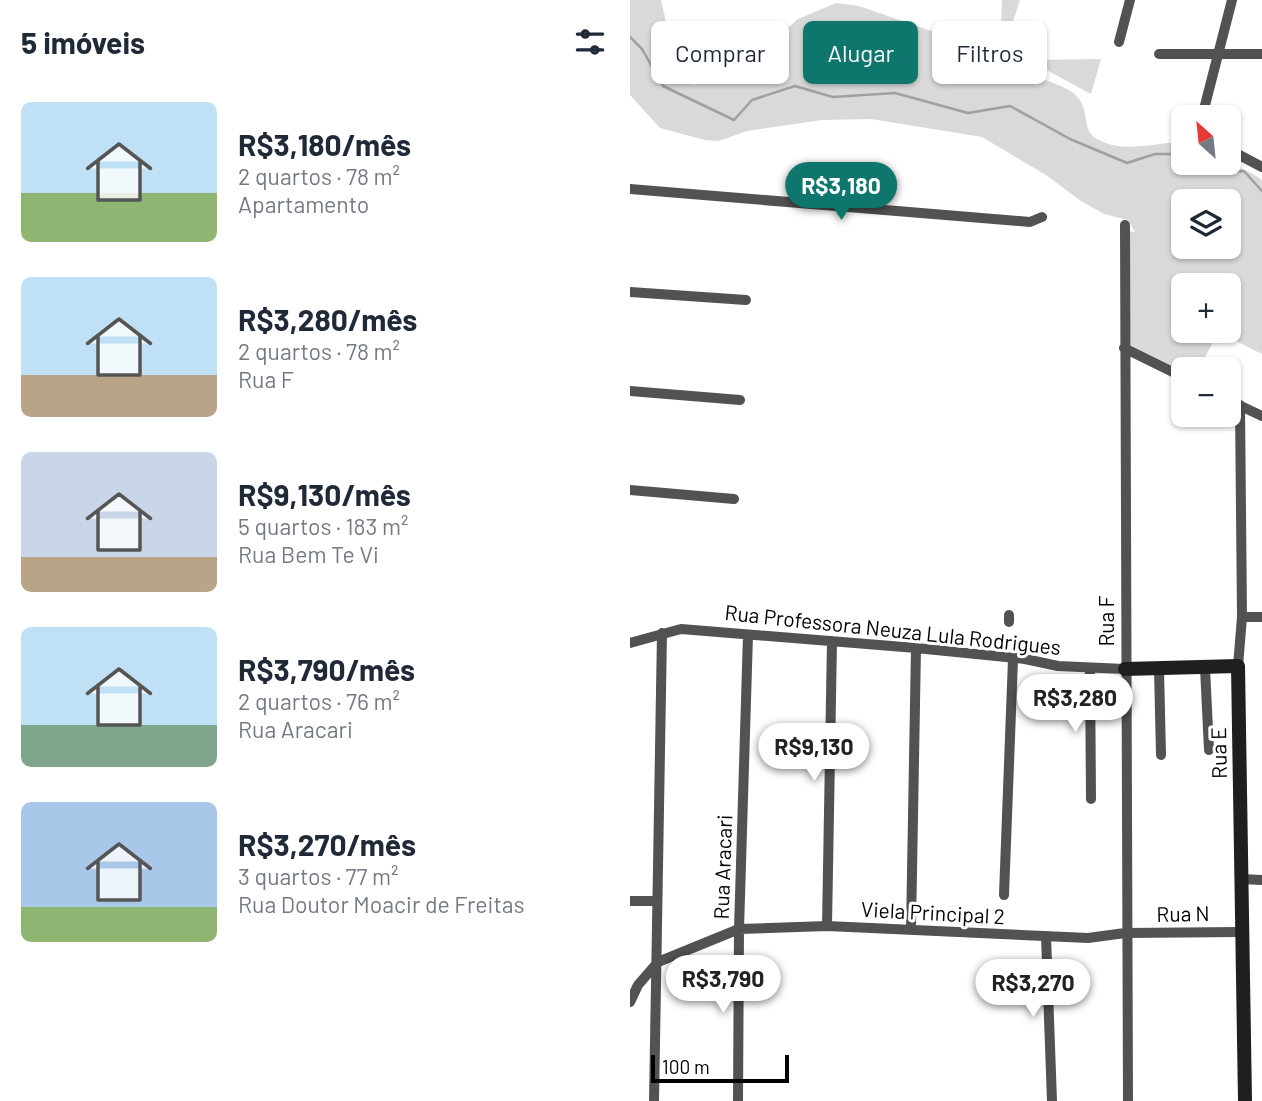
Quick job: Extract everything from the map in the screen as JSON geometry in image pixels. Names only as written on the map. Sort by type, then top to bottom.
[{"type":"street","points":[[1119,41],[1130,0]]},
{"type":"street","points":[[1205,105],[1232,0]]},
{"type":"street","points":[[1159,54],[1220,52],[1260,55]]},
{"type":"street","points":[[1241,156],[1262,167]]},
{"type":"street","points":[[630,189],[1030,222],[1042,216]]},
{"type":"street","name":"Rua F","points":[[1125,225],[1125,933],[1128,1101]]},
{"type":"street","points":[[630,292],[747,300]]},
{"type":"street","points":[[1124,348],[1171,371]]},
{"type":"street","points":[[630,391],[740,400]]},
{"type":"street","points":[[1241,406],[1262,416]]},
{"type":"street","name":"Rua E","points":[[1240,427],[1242,617],[1238,666],[1240,932],[1245,1101]]},
{"type":"street","points":[[630,489],[734,499]]},
{"type":"street","points":[[1242,617],[1262,617]]},
{"type":"street","name":"Rua Professora Neuza Lula Rodrigues","points":[[630,643],[681,629],[916,648],[1090,669],[1238,666]]},
{"type":"street","points":[[654,1101],[659,962],[655,901],[662,633]]},
{"type":"street","name":"Rua Aracari","points":[[738,1101],[739,929],[748,635]]},
{"type":"street","points":[[827,926],[832,641]]},
{"type":"street","points":[[911,929],[916,648]]},
{"type":"street","points":[[1004,895],[1013,659]]},
{"type":"street","points":[[1205,668],[1209,750]]},
{"type":"street","points":[[1090,669],[1091,799]]},
{"type":"street","points":[[1159,669],[1161,755]]},
{"type":"street","points":[[1241,879],[1262,880]]},
{"type":"street","points":[[630,901],[655,901]]},
{"type":"street","name":"Viela Principal 2","points":[[739,929],[827,926],[1088,938],[1125,933]]},
{"type":"street","points":[[630,1002],[634,985],[659,962],[739,929]]},
{"type":"street","name":"Rua N","points":[[1125,933],[1240,932]]},
{"type":"street","points":[[1046,936],[1052,1101]]},
{"type":"shaded area","points":[[630,0],[661,0],[666,21],[651,21],[651,84],[789,84],[789,27],[798,19],[836,3],[859,6],[902,21],[803,21],[803,84],[918,84],[918,26],[932,31],[932,84],[1047,84],[1047,80],[1072,92],[1079,99],[1089,131],[1099,140],[1130,147],[1171,142],[1171,175],[1241,175],[1241,168],[1262,180],[1262,354],[1240,343],[1241,273],[1171,273],[1171,343],[1212,343],[1205,357],[1171,357],[1171,365],[1130,345],[1129,231],[1135,232],[1128,220],[1104,214],[1081,201],[1046,175],[982,137],[871,119],[822,120],[747,131],[719,141],[660,128],[630,95]]},
{"type":"shaded area","points":[[1002,0],[1020,0],[1013,21],[1001,21]]},
{"type":"shaded area","points":[[1101,59],[1091,94],[1047,70],[1047,60]]},
{"type":"waterway","points":[[630,37],[642,49],[663,86],[734,120],[752,100],[795,86],[833,97],[895,93],[968,113],[1010,106],[1070,139],[1127,163],[1155,154],[1171,154]]},
{"type":"waterway","points":[[1241,171],[1244,171],[1262,191]]}]
